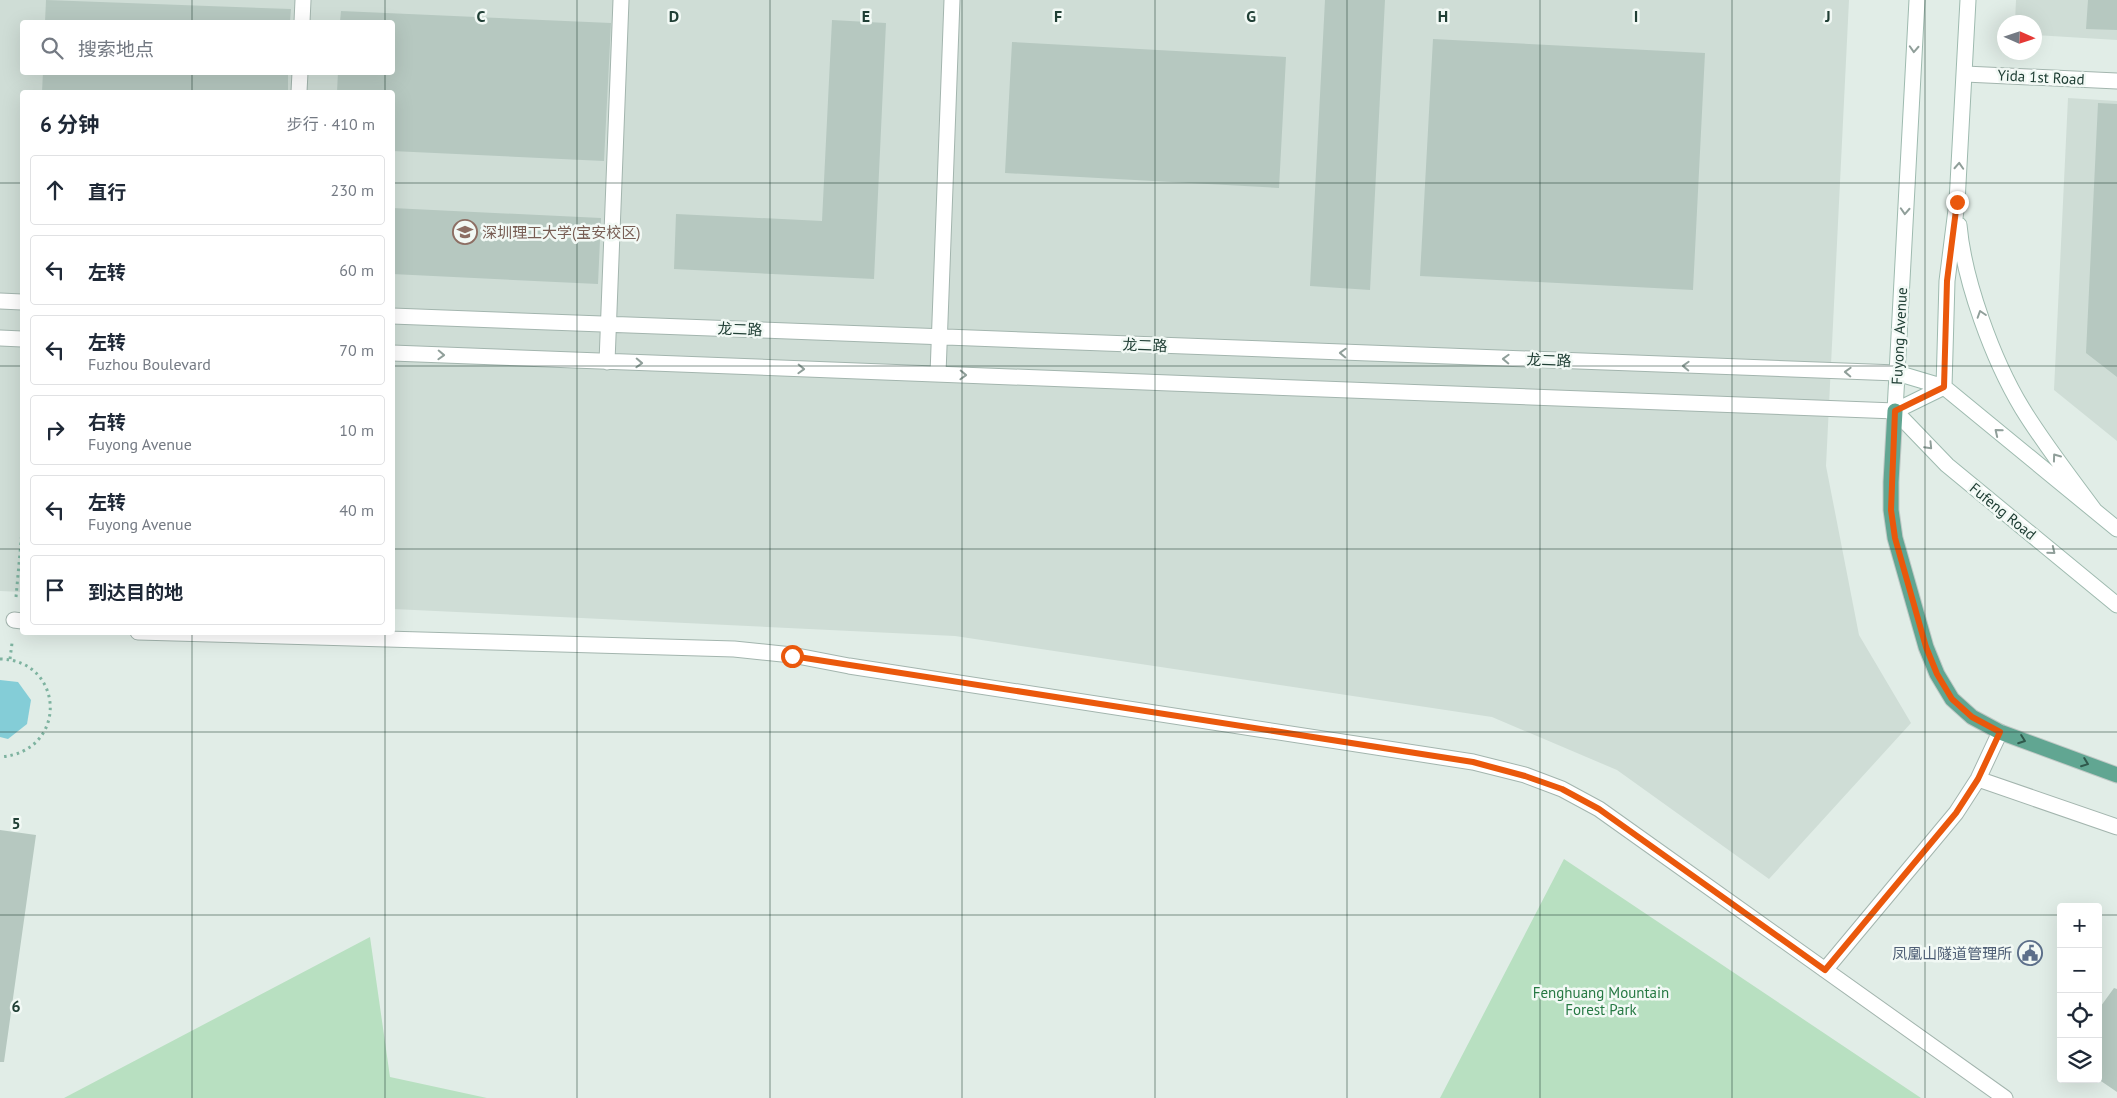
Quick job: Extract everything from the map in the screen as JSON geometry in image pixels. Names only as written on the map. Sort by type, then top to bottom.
[{"type":"main road","points":[[1895,411],[1891,510],[1895,538],[1926,647],[1937,674],[1952,699],[1972,717],[2000,732],[2117,775]]},
{"type":"street","points":[[302,20],[303,0]]},
{"type":"street","points":[[607,362],[621,0]]},
{"type":"street","points":[[938,374],[952,0]]},
{"type":"street","name":"Fuyong Avenue","points":[[1917,0],[1895,411],[1944,387]]},
{"type":"street","points":[[1944,387],[1947,281],[1957,202],[1968,0]]},
{"type":"street","name":"Yida 1st Road","points":[[1965,74],[2117,80]]},
{"type":"street","points":[[299,90],[300,75]]},
{"type":"street","points":[[1957,202],[1959,229],[1970,278],[1982,319],[2000,365],[2036,430],[2095,511]]},
{"type":"street","points":[[0,301],[20,302]]},
{"type":"street","name":"龙二路","points":[[395,316],[1897,373]]},
{"type":"street","points":[[0,338],[20,339]]},
{"type":"street","points":[[395,354],[1895,411]]},
{"type":"street","points":[[1897,373],[1944,387],[2117,529]]},
{"type":"street","name":"Fufeng Road","points":[[1895,411],[1946,464],[2117,605]]},
{"type":"street","points":[[243,635],[734,649],[792,656],[1473,762],[1525,776],[1562,789],[1599,809],[2004,1098]]},
{"type":"street","points":[[1825,970],[1956,813],[1978,779],[2000,732]]},
{"type":"street","points":[[1978,779],[2117,827]]},
{"type":"path","points":[[18,621],[20,576]]},
{"type":"path","points":[[0,659],[10,659],[24,664],[36,672],[45,684],[50,699],[50,714],[46,728],[39,741],[28,751],[0,758]]},
{"type":"shaded area","points":[[0,0],[1849,0],[1826,466],[1859,635],[1911,723],[1769,879],[1617,770],[1492,717],[955,636],[395,609],[395,90],[20,90],[20,592],[0,591]]},
{"type":"shaded area","points":[[2016,0],[2117,0],[2117,40],[2042,35],[2042,15],[2015,15]]},
{"type":"shaded area","points":[[2068,98],[2117,101],[2117,441],[2054,390]]},
{"type":"green space","name":"Fenghuang Mountain Forest Park","points":[[1564,859],[1921,1098],[1440,1098]]},
{"type":"green space","points":[[370,937],[390,1077],[487,1098],[64,1098]]},
{"type":"water","points":[[0,680],[18,682],[31,700],[27,724],[8,739],[0,737]]},
{"type":"building","points":[[46,0],[291,9],[290,20],[45,20]]},
{"type":"building","points":[[1325,0],[1385,0],[1370,290],[1310,286]]},
{"type":"building","points":[[2088,0],[2117,0],[2117,30],[2086,29]]},
{"type":"building","points":[[341,11],[611,23],[604,161],[395,151],[395,90],[337,90],[338,75],[395,75],[395,20],[340,20]]},
{"type":"building","points":[[832,20],[886,23],[874,279],[674,269],[676,214],[822,221]]},
{"type":"building","points":[[1433,39],[1705,53],[1693,290],[1420,276]]},
{"type":"building","points":[[1012,42],[1286,57],[1279,188],[1005,173]]},
{"type":"building","points":[[43,75],[288,75],[288,90],[42,90]]},
{"type":"building","points":[[2098,103],[2117,104],[2117,377],[2086,353]]},
{"type":"building","points":[[395,208],[601,218],[598,284],[395,274]]},
{"type":"building","points":[[0,830],[36,835],[4,1062],[0,1062]]},
{"type":"building","points":[[2114,988],[2117,989],[2117,1092],[2102,1082],[2102,1004]]},
{"type":"place","name":"深圳理工大学(宝安校区)","points":[[465,232]]},
{"type":"place","name":"凤凰山隧道管理所","points":[[2030,953]]},
{"type":"route","points":[[792,656],[1473,762],[1525,776],[1562,789],[1599,809],[1825,970],[1956,813],[1978,779],[2000,732],[1972,717],[1952,699],[1937,674],[1926,647],[1895,538],[1891,510],[1890,482],[1895,411],[1944,387],[1947,281],[1957,202]]}]
